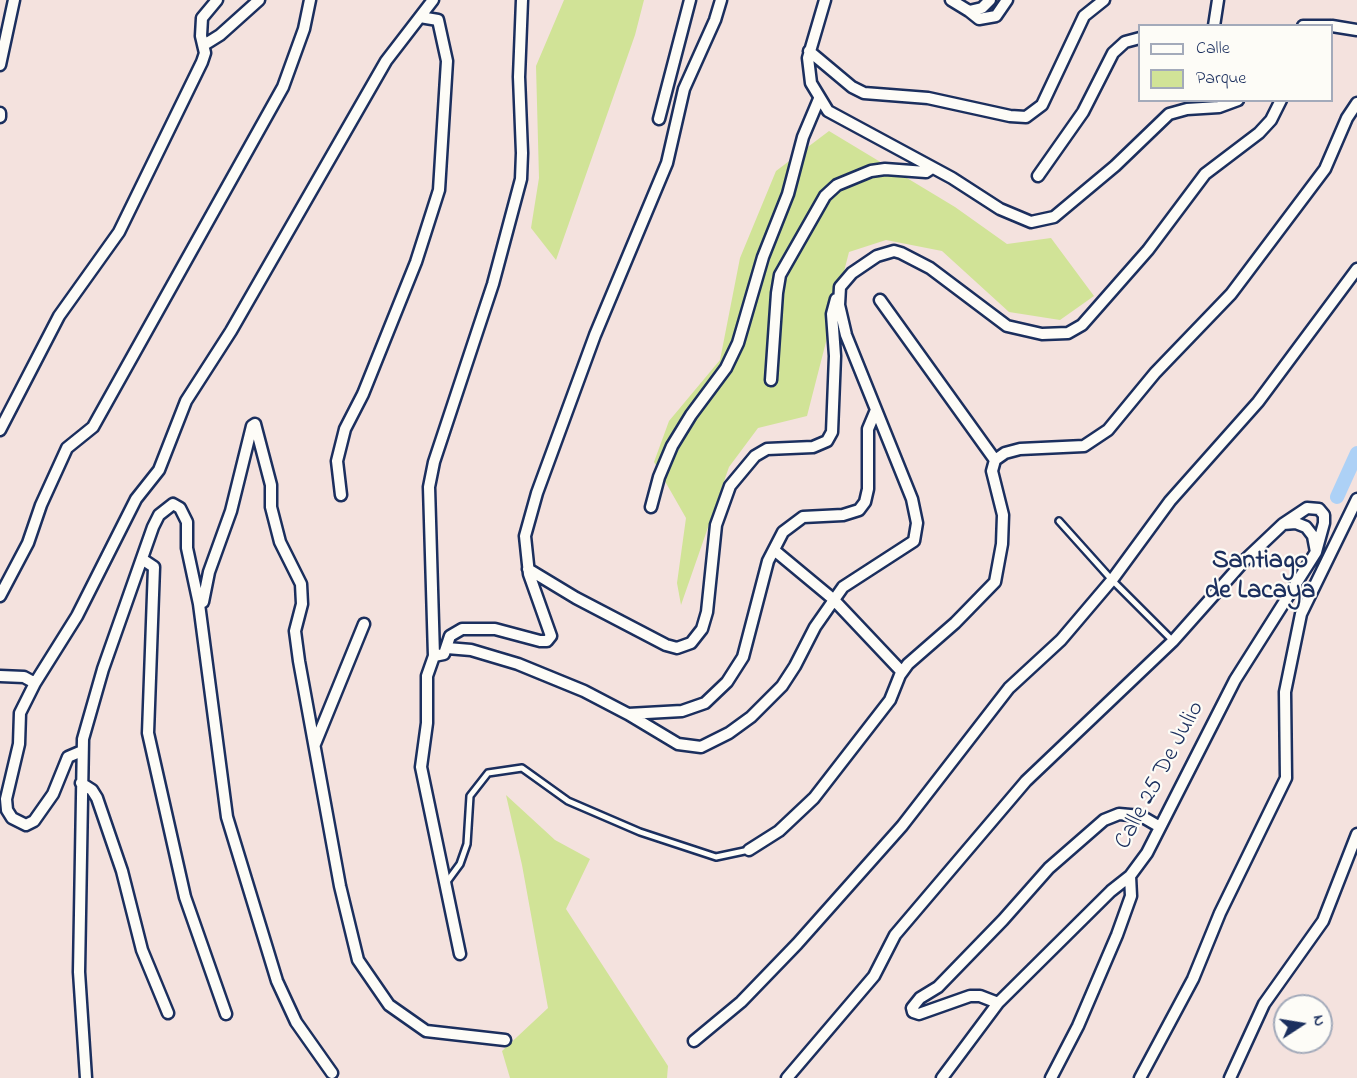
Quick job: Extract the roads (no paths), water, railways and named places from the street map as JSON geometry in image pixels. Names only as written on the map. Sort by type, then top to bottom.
[{"type":"street","points":[[0,65],[14,0]]},
{"type":"street","points":[[0,430],[59,316],[119,232],[202,62],[204,45],[201,36],[202,18],[217,0]]},
{"type":"street","points":[[204,45],[259,0]]},
{"type":"street","points":[[0,596],[28,543],[41,505],[68,448],[93,427],[283,87],[304,30],[310,0]]},
{"type":"street","points":[[82,751],[68,758],[53,794],[34,821],[26,825],[12,818],[7,810],[6,799],[19,744],[20,713],[34,683],[77,616],[136,499],[159,470],[186,400],[231,332],[386,61],[434,0]]},
{"type":"street","points":[[460,954],[421,767],[428,723],[427,676],[434,656],[429,487],[434,462],[493,284],[521,180],[519,76],[522,0]]},
{"type":"street","points":[[659,119],[690,0]]},
{"type":"street","points":[[434,656],[442,656],[452,634],[467,629],[495,629],[540,641],[549,639],[551,629],[528,569],[525,536],[537,493],[595,335],[667,163],[684,89],[715,20],[721,0]]},
{"type":"street","points":[[825,0],[809,51],[811,83],[828,111],[840,120],[932,168],[1000,210],[1020,219],[1041,222],[1053,217],[1100,179],[1170,114],[1187,109],[1219,107],[1233,102]]},
{"type":"street","points":[[951,0],[979,19],[996,16],[1007,0]]},
{"type":"street","points":[[969,11],[982,8],[990,0]]},
{"type":"street","points":[[809,51],[852,87],[864,93],[928,98],[1010,116],[1026,117],[1042,105],[1076,28],[1089,11],[1104,0]]},
{"type":"street","points":[[1214,24],[1218,0]]},
{"type":"street","points":[[341,495],[337,461],[345,429],[363,394],[416,262],[439,190],[447,61],[438,20],[420,17]]},
{"type":"street","points":[[1333,26],[1357,30]]},
{"type":"street","points":[[1038,176],[1083,112],[1113,53],[1125,42],[1138,39]]},
{"type":"street","points":[[651,507],[659,477],[672,446],[691,415],[726,368],[738,343],[763,257],[788,194],[803,137],[819,99]]},
{"type":"street","points":[[528,569],[666,645],[677,648],[691,644],[702,629],[707,612],[716,525],[730,486],[754,456],[767,449],[813,447],[827,441],[832,432],[835,356],[832,314],[844,282],[862,265],[877,256],[894,251],[919,260],[1007,326],[1042,334],[1068,333],[1087,320],[1149,250],[1205,174],[1259,133],[1271,120],[1280,102]]},
{"type":"street","points":[[749,849],[779,831],[813,798],[890,700],[902,672],[995,582],[1002,544],[1003,515],[992,471],[995,460],[1005,453],[1020,449],[1084,446],[1108,430],[1155,373],[1231,294],[1325,169],[1347,118],[1357,103]]},
{"type":"street","points":[[771,380],[780,275],[825,196],[837,185],[871,171],[885,169],[923,172],[932,168]]},
{"type":"street","points":[[694,1041],[741,1002],[797,944],[902,826],[1009,688],[1061,640],[1112,580],[1134,546],[1170,501],[1258,402],[1357,269]]},
{"type":"street","points":[[447,648],[471,650],[518,664],[584,691],[678,744],[701,747],[715,741],[751,717],[782,686],[833,599],[852,579],[907,548],[914,541],[917,532],[912,498],[846,335],[838,296]]},
{"type":"street","points":[[880,300],[995,460]]},
{"type":"street","points":[[628,714],[689,709],[705,703],[719,691],[743,657],[768,561],[783,532],[793,522],[803,518],[843,515],[859,510],[865,502],[868,489],[868,429],[876,410]]},
{"type":"street","points":[[199,604],[203,602],[209,572],[231,511],[252,426],[255,424],[271,485],[271,507],[280,542],[301,584],[302,604],[295,631],[340,886],[358,960],[368,978],[389,1005],[426,1031],[505,1040]]},
{"type":"street","points":[[1140,1078],[1193,979],[1220,914],[1286,778],[1286,692],[1301,614],[1357,499]]},
{"type":"street","points":[[86,1078],[79,972],[82,751],[96,690],[142,560],[159,515],[173,504],[180,508],[187,522],[187,548],[199,604],[227,817],[277,981],[300,1029],[332,1073]]},
{"type":"street","name":"Calle 25 De Julio","points":[[942,1078],[998,1003],[1111,891],[1130,876],[1147,854],[1235,680],[1256,644],[1298,584],[1316,552],[1324,515],[1319,509],[1306,508],[1283,524]]},
{"type":"street","points":[[787,1078],[874,976],[895,935],[1019,789],[1173,641],[1245,560],[1283,524],[1300,524],[1309,530],[1316,552]]},
{"type":"street","points":[[774,549],[833,599],[902,672]]},
{"type":"street","points":[[142,560],[154,567],[148,734],[185,897],[226,1014]]},
{"type":"street","points":[[1298,584],[1312,589]]},
{"type":"street","points":[[315,744],[364,624]]},
{"type":"street","points":[[0,676],[24,677],[34,683]]},
{"type":"street","points":[[81,783],[92,790],[96,798],[122,871],[145,960],[168,1013]]},
{"type":"street","points":[[998,1003],[980,996],[970,996],[919,1014],[913,1012],[912,1008],[920,998],[938,987],[1003,920],[1049,868],[1104,820],[1119,814],[1141,816],[1160,827]]},
{"type":"street","points":[[1230,1078],[1264,1004],[1323,921],[1357,834]]},
{"type":"street","points":[[1052,1078],[1078,1026],[1117,935],[1131,896],[1130,876]]},
{"type":"lane","points":[[1059,521],[1112,580],[1173,641]]},
{"type":"lane","points":[[446,883],[460,864],[466,844],[470,796],[488,773],[522,768],[568,801],[640,832],[716,857],[749,849]]},
{"type":"waterway","points":[[1337,497],[1357,453]]},
{"type":"district","name":"Santiago de Lacaya","points":[[1260,578]]}]
